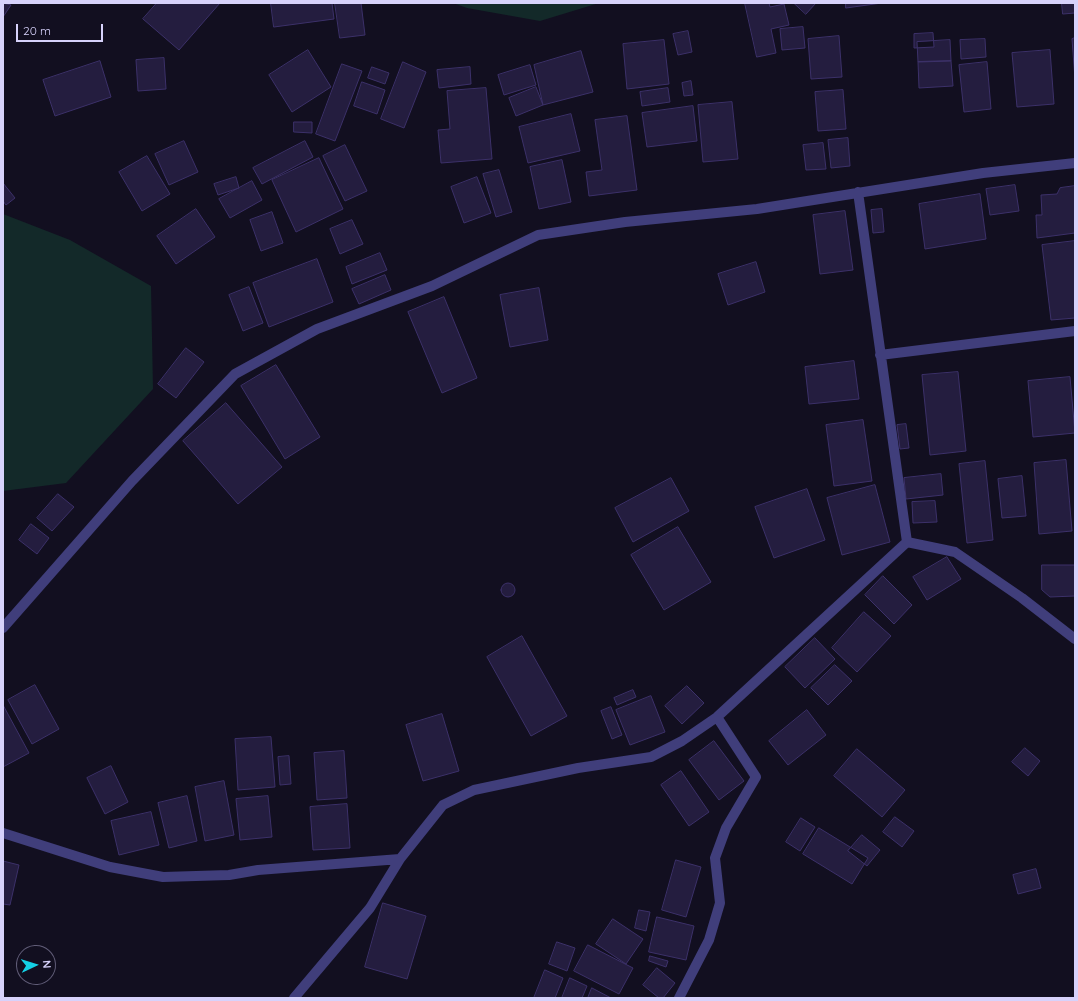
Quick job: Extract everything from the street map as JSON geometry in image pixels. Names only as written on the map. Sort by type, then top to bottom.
[{"type":"street","points":[[3,628],[132,481],[235,374],[317,329],[432,286],[538,235],[625,222],[757,208],[983,173],[1075,163]]},
{"type":"street","points":[[858,192],[907,542]]},
{"type":"street","points":[[880,355],[1075,331]]},
{"type":"street","points":[[907,542],[955,552],[1022,598],[1075,639]]},
{"type":"street","points":[[294,998],[370,908],[400,859],[443,805],[474,790],[578,768],[651,757],[682,741],[717,717],[907,542]]},
{"type":"street","points":[[679,998],[709,940],[720,903],[715,858],[726,828],[756,776],[717,717]]},
{"type":"street","points":[[3,833],[110,867],[164,877],[229,875],[258,870],[400,859]]},
{"type":"green space","points":[[453,3],[599,3],[540,21],[467,8]]},
{"type":"green space","points":[[3,214],[70,240],[151,286],[153,389],[66,483],[3,491]]},
{"type":"building","points":[[3,3],[11,5],[3,17]]},
{"type":"building","points":[[157,3],[220,3],[179,50],[143,19]]},
{"type":"building","points":[[271,3],[332,3],[334,19],[274,27]]},
{"type":"building","points":[[335,3],[361,3],[365,35],[340,38]]},
{"type":"building","points":[[745,3],[769,3],[770,7],[784,4],[789,25],[771,29],[776,53],[757,57]]},
{"type":"building","points":[[794,3],[816,3],[806,14]]},
{"type":"building","points":[[846,3],[882,3],[846,8]]},
{"type":"building","points":[[1062,3],[1075,3],[1075,13],[1063,14]]},
{"type":"building","points":[[803,27],[805,48],[782,50],[780,29]]},
{"type":"building","points":[[688,31],[692,52],[678,55],[673,34]]},
{"type":"building","points":[[933,33],[934,47],[914,48],[914,34]]},
{"type":"building","points":[[839,36],[842,77],[811,79],[808,39]]},
{"type":"building","points":[[1075,38],[1075,79],[1072,39]]},
{"type":"building","points":[[985,39],[986,57],[961,59],[960,40]]},
{"type":"building","points":[[664,40],[669,84],[627,89],[623,44]]},
{"type":"building","points":[[950,40],[951,61],[918,62],[917,42]]},
{"type":"building","points":[[308,50],[331,87],[292,112],[269,75]]},
{"type":"building","points":[[1050,50],[1054,104],[1017,107],[1012,53]]},
{"type":"building","points":[[581,51],[593,92],[543,105],[534,65]]},
{"type":"building","points":[[164,58],[166,89],[138,91],[136,60]]},
{"type":"building","points":[[100,61],[111,97],[55,116],[43,80]]},
{"type":"building","points":[[951,61],[953,86],[919,88],[918,62]]},
{"type":"building","points":[[403,62],[426,72],[404,128],[381,119]]},
{"type":"building","points":[[987,62],[991,109],[964,112],[959,65]]},
{"type":"building","points":[[342,64],[362,71],[335,141],[316,134]]},
{"type":"building","points":[[530,65],[536,85],[504,95],[498,75]]},
{"type":"building","points":[[372,67],[389,73],[385,84],[368,78]]},
{"type":"building","points":[[470,67],[471,84],[439,88],[437,70]]},
{"type":"building","points":[[691,81],[693,95],[684,96],[682,83]]},
{"type":"building","points":[[362,82],[385,90],[377,114],[354,106]]},
{"type":"building","points":[[536,87],[543,105],[516,116],[509,98]]},
{"type":"building","points":[[486,88],[492,159],[441,163],[438,130],[450,129],[447,91]]},
{"type":"building","points":[[668,88],[670,102],[642,106],[640,92]]},
{"type":"building","points":[[843,90],[846,129],[818,131],[815,92]]},
{"type":"building","points":[[732,102],[738,159],[703,162],[698,105]]},
{"type":"building","points":[[693,106],[697,141],[647,147],[642,113]]},
{"type":"building","points":[[571,114],[580,151],[528,163],[519,127]]},
{"type":"building","points":[[627,116],[637,190],[589,196],[586,172],[602,170],[595,120]]},
{"type":"building","points":[[294,122],[312,122],[312,133],[294,132]]},
{"type":"building","points":[[848,138],[850,166],[831,168],[828,140]]},
{"type":"building","points":[[184,141],[198,172],[169,185],[155,154]]},
{"type":"building","points":[[305,141],[313,157],[262,184],[253,168]]},
{"type":"building","points":[[823,143],[826,169],[806,170],[803,145]]},
{"type":"building","points":[[345,145],[367,191],[345,201],[323,156]]},
{"type":"building","points":[[147,156],[170,194],[142,211],[119,172]]},
{"type":"building","points":[[319,158],[343,209],[296,232],[272,180]]},
{"type":"building","points":[[562,160],[571,202],[539,209],[530,167]]},
{"type":"building","points":[[499,170],[512,212],[496,217],[483,174]]},
{"type":"building","points":[[236,177],[239,188],[218,195],[214,184]]},
{"type":"building","points":[[477,177],[491,213],[464,223],[451,187]]},
{"type":"building","points":[[252,181],[262,200],[230,218],[219,199]]},
{"type":"building","points":[[3,183],[15,198],[6,205],[3,201]]},
{"type":"building","points":[[1015,185],[1019,211],[990,215],[986,189]]},
{"type":"building","points":[[1075,186],[1075,233],[1037,238],[1036,215],[1042,215],[1041,195],[1057,194],[1060,188]]},
{"type":"building","points":[[980,194],[986,239],[925,249],[919,204]]},
{"type":"building","points":[[196,209],[215,237],[176,264],[157,236]]},
{"type":"building","points":[[882,209],[884,232],[873,233],[871,210]]},
{"type":"building","points":[[845,211],[853,270],[820,274],[813,215]]},
{"type":"building","points":[[272,212],[283,243],[261,251],[250,220]]},
{"type":"building","points":[[352,220],[363,244],[340,254],[330,229]]},
{"type":"building","points":[[1075,241],[1075,318],[1051,320],[1042,245]]},
{"type":"building","points":[[380,253],[387,270],[352,284],[346,267]]},
{"type":"building","points":[[317,259],[333,302],[269,327],[253,283]]},
{"type":"building","points":[[756,262],[765,292],[728,305],[718,274]]},
{"type":"building","points":[[385,275],[391,290],[359,304],[352,289]]},
{"type":"building","points":[[249,287],[263,323],[243,331],[229,295]]},
{"type":"building","points":[[539,288],[548,340],[510,347],[500,295]]},
{"type":"building","points":[[444,297],[477,378],[442,393],[408,312]]},
{"type":"building","points":[[186,348],[204,362],[176,398],[158,384]]},
{"type":"building","points":[[854,361],[859,399],[809,404],[805,367]]},
{"type":"building","points":[[276,365],[320,437],[285,459],[241,386]]},
{"type":"building","points":[[958,372],[966,451],[930,455],[922,375]]},
{"type":"building","points":[[1070,377],[1075,433],[1033,437],[1028,381]]},
{"type":"building","points":[[226,403],[282,467],[238,504],[183,441]]},
{"type":"building","points":[[863,420],[872,481],[834,486],[826,425]]},
{"type":"building","points":[[906,424],[909,448],[900,449],[897,425]]},
{"type":"building","points":[[1066,460],[1072,531],[1039,534],[1034,463]]},
{"type":"building","points":[[985,461],[993,540],[967,543],[959,464]]},
{"type":"building","points":[[941,474],[943,495],[906,499],[904,478]]},
{"type":"building","points":[[1022,476],[1026,516],[1002,518],[998,479]]},
{"type":"building","points":[[671,478],[689,511],[633,542],[615,508]]},
{"type":"building","points":[[875,485],[890,542],[842,555],[827,498]]},
{"type":"building","points":[[807,489],[825,540],[774,558],[755,507]]},
{"type":"building","points":[[58,494],[74,507],[52,531],[37,518]]},
{"type":"building","points":[[935,501],[937,522],[913,523],[912,502]]},
{"type":"building","points":[[31,524],[49,538],[37,554],[19,540]]},
{"type":"building","points":[[678,527],[711,582],[664,610],[631,555]]},
{"type":"building","points":[[947,557],[961,579],[927,600],[913,577]]},
{"type":"building","points":[[1042,565],[1075,565],[1075,596],[1050,597],[1042,590]]},
{"type":"building","points":[[883,576],[912,605],[894,624],[865,595]]},
{"type":"building","points":[[508,583],[513,585],[515,590],[513,595],[508,597],[503,595],[501,590],[503,585]]},
{"type":"building","points":[[864,612],[891,636],[857,672],[832,648]]},
{"type":"building","points":[[522,636],[567,716],[531,736],[487,657]]},
{"type":"building","points":[[815,638],[835,659],[805,688],[785,667]]},
{"type":"building","points":[[835,665],[852,681],[828,705],[811,688]]},
{"type":"building","points":[[35,685],[59,729],[32,744],[8,700]]},
{"type":"building","points":[[687,686],[704,703],[682,724],[665,706]]},
{"type":"building","points":[[633,690],[636,697],[617,705],[614,698]]},
{"type":"building","points":[[651,696],[665,732],[630,745],[616,710]]},
{"type":"building","points":[[3,705],[29,753],[3,767]]},
{"type":"building","points":[[611,707],[622,735],[612,739],[601,711]]},
{"type":"building","points":[[807,710],[826,735],[788,765],[769,741]]},
{"type":"building","points":[[442,714],[459,771],[423,781],[406,725]]},
{"type":"building","points":[[271,737],[275,787],[238,790],[235,739]]},
{"type":"building","points":[[714,741],[744,781],[719,800],[689,760]]},
{"type":"building","points":[[1025,748],[1040,761],[1028,776],[1012,762]]},
{"type":"building","points":[[857,749],[905,790],[882,817],[834,776]]},
{"type":"building","points":[[344,751],[347,798],[317,800],[314,753]]},
{"type":"building","points":[[289,756],[291,784],[280,785],[278,757]]},
{"type":"building","points":[[111,766],[128,802],[105,814],[87,778]]},
{"type":"building","points":[[681,771],[709,812],[689,826],[661,785]]},
{"type":"building","points":[[224,781],[234,835],[205,841],[195,787]]},
{"type":"building","points":[[187,796],[197,841],[169,848],[158,803]]},
{"type":"building","points":[[268,796],[272,837],[240,840],[236,799]]},
{"type":"building","points":[[347,804],[350,848],[313,850],[310,807]]},
{"type":"building","points":[[151,812],[159,845],[119,855],[111,821]]},
{"type":"building","points":[[895,817],[914,831],[902,847],[883,832]]},
{"type":"building","points":[[801,818],[815,827],[800,851],[786,842]]},
{"type":"building","points":[[819,828],[868,858],[852,884],[803,854]]},
{"type":"building","points":[[862,835],[880,850],[867,866],[848,851]]},
{"type":"building","points":[[676,860],[701,867],[686,917],[662,910]]},
{"type":"building","points":[[3,861],[19,865],[10,905],[3,904]]},
{"type":"building","points":[[1036,869],[1041,888],[1018,894],[1013,875]]},
{"type":"building","points":[[383,903],[426,916],[407,979],[365,967]]},
{"type":"building","points":[[639,910],[650,912],[646,931],[635,928]]},
{"type":"building","points":[[657,917],[694,926],[686,960],[649,952]]},
{"type":"building","points":[[613,919],[643,939],[626,964],[596,944]]},
{"type":"building","points":[[557,942],[575,948],[567,971],[549,964]]},
{"type":"building","points":[[588,945],[633,968],[619,994],[574,971]]},
{"type":"building","points":[[650,956],[668,961],[666,967],[649,961]]},
{"type":"building","points":[[657,968],[675,983],[663,998],[659,998],[643,985]]},
{"type":"building","points":[[545,970],[563,978],[555,998],[534,998]]},
{"type":"building","points":[[570,978],[587,986],[582,998],[562,998]]},
{"type":"building","points":[[592,988],[611,998],[588,998]]}]
